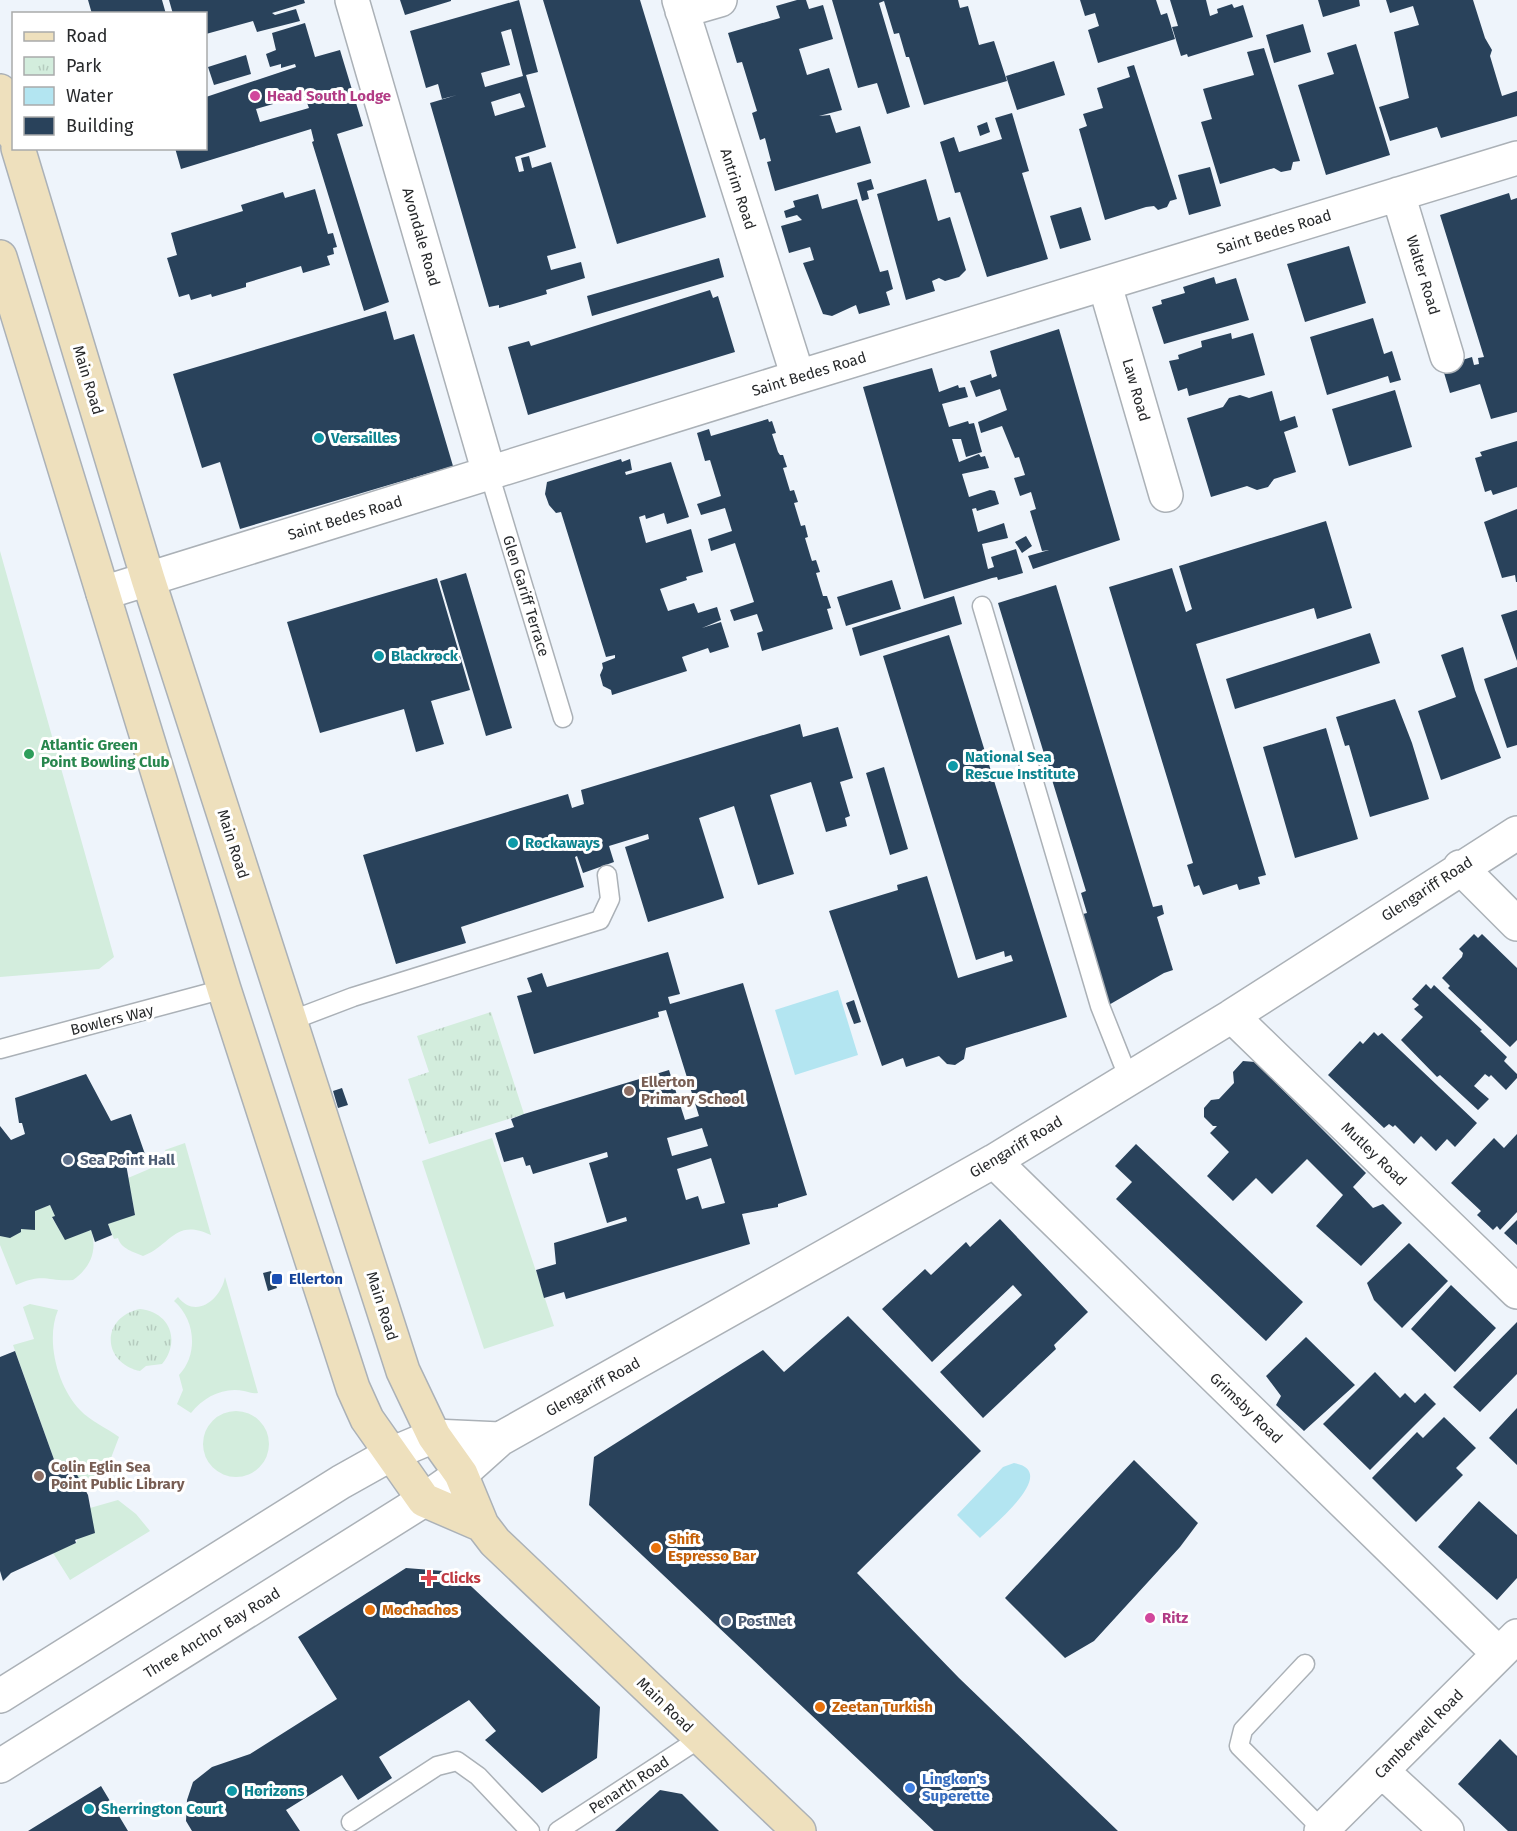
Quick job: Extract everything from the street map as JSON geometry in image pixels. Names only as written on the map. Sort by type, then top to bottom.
[{"type":"main road","points":[[0,91],[12,129]]},
{"type":"main road","name":"Main Road","points":[[19,150],[148,579],[403,1371],[434,1436],[461,1474],[482,1525],[495,1542],[699,1739],[800,1831]]},
{"type":"main road","points":[[0,257],[6,296],[103,593],[224,989],[353,1388],[367,1419],[424,1500]]},
{"type":"main road","name":"Main Road","points":[[424,1500],[482,1525]]},
{"type":"street","name":"Avondale Road","points":[[352,0],[489,473]]},
{"type":"street","points":[[680,6],[720,0]]},
{"type":"street","name":"Antrim Road","points":[[680,6],[798,377]]},
{"type":"street","name":"Saint Bedes Road","points":[[103,593],[798,377],[1517,158]]},
{"type":"street","name":"Walter Road","points":[[1398,194],[1448,356]]},
{"type":"street","name":"Law Road","points":[[1105,285],[1166,495]]},
{"type":"street","name":"Glengariff Road","points":[[461,1474],[500,1439],[994,1161],[1232,1016],[1460,867],[1517,833]]},
{"type":"street","points":[[1460,867],[1517,924]]},
{"type":"street","name":"Mutley Road","points":[[1232,1016],[1517,1292]]},
{"type":"street","name":"Grimsby Road","points":[[994,1161],[1508,1645]]},
{"type":"street","points":[[0,1696],[341,1482],[391,1454],[434,1436],[500,1439]]},
{"type":"street","name":"Three Anchor Bay Road","points":[[0,1766],[424,1500],[461,1474]]},
{"type":"street","name":"Camberwell Road","points":[[1322,1830],[1508,1645]]},
{"type":"street","points":[[1382,1771],[1448,1831]]},
{"type":"lane","name":"Glen Gariff Terrace","points":[[489,473],[563,718]]},
{"type":"lane","points":[[982,606],[1100,1006],[1129,1079]]},
{"type":"lane","points":[[290,1021],[353,997],[600,920],[610,899],[607,875]]},
{"type":"lane","name":"Bowlers Way","points":[[0,1049],[224,989]]},
{"type":"lane","points":[[1305,1664],[1243,1730],[1239,1737],[1239,1746],[1322,1830]]},
{"type":"lane","name":"Penarth Road","points":[[558,1831],[699,1739]]},
{"type":"lane","points":[[351,1822],[437,1766],[457,1761],[478,1776],[530,1831]]},
{"type":"green space","name":"Atlantic Green Point Bowling Club","points":[[0,551],[114,957],[99,969],[0,977]]},
{"type":"green space","points":[[491,1012],[524,1114],[429,1144],[408,1079],[429,1072],[417,1036]]},
{"type":"green space","points":[[492,1138],[554,1326],[484,1349],[422,1161]]},
{"type":"green space","points":[[185,1143],[211,1235],[199,1231],[181,1231],[143,1256],[128,1250],[118,1238],[114,1239],[108,1224],[135,1214],[128,1178],[168,1161],[165,1150]]},
{"type":"green space","points":[[50,1205],[55,1216],[52,1218],[65,1239],[91,1230],[94,1245],[91,1258],[84,1270],[73,1280],[40,1278],[16,1285],[0,1245],[0,1236],[14,1235],[37,1209]]},
{"type":"green space","points":[[225,1277],[258,1393],[229,1390],[214,1394],[191,1413],[177,1404],[183,1390],[179,1375],[190,1357],[192,1337],[186,1317],[174,1301],[178,1297],[192,1307],[207,1304],[219,1293]]},
{"type":"green space","points":[[30,1304],[58,1310],[54,1322],[53,1349],[65,1389],[84,1414],[119,1437],[106,1471],[83,1486],[69,1460],[56,1465],[13,1345],[34,1339],[23,1307]]},
{"type":"green space","points":[[140,1309],[150,1311],[165,1322],[171,1337],[171,1346],[162,1364],[146,1366],[140,1371],[127,1366],[118,1359],[111,1340],[118,1321],[127,1314]]},
{"type":"green space","points":[[236,1411],[249,1414],[259,1421],[266,1431],[269,1444],[266,1457],[259,1467],[249,1474],[236,1477],[223,1474],[213,1467],[206,1457],[203,1444],[206,1431],[213,1421],[223,1414]]},
{"type":"green space","points":[[118,1500],[136,1514],[150,1531],[70,1580],[53,1553],[76,1543],[90,1508]]},
{"type":"water","points":[[838,990],[858,1055],[795,1075],[775,1010]]},
{"type":"water","points":[[1014,1463],[1027,1468],[1030,1476],[1027,1487],[1008,1511],[980,1538],[957,1515],[1003,1467]]},
{"type":"building","points":[[88,0],[162,0],[165,12],[91,12]]},
{"type":"building","points":[[169,0],[304,0],[305,3],[272,13],[275,15],[296,9],[300,21],[257,32],[253,21],[207,34],[207,12],[172,12]]},
{"type":"building","points":[[400,0],[451,0],[451,1],[405,15]]},
{"type":"building","points":[[519,0],[538,72],[526,75],[546,147],[515,157],[519,172],[524,171],[521,158],[529,156],[532,168],[551,162],[576,248],[547,256],[551,270],[581,262],[585,278],[546,290],[547,294],[499,308],[499,305],[489,307],[430,103],[457,95],[442,99],[438,84],[426,88],[410,31]],"holes":[[[511,29],[523,76],[485,87],[481,73],[510,65],[501,32]],[[520,93],[525,107],[495,116],[491,102]]]},
{"type":"building","points":[[543,0],[640,0],[706,217],[617,244]]},
{"type":"building","points":[[806,0],[809,9],[823,5],[833,39],[799,49],[807,75],[829,68],[842,110],[819,116],[830,115],[836,133],[860,126],[871,163],[775,191],[767,162],[771,161],[765,138],[760,140],[752,113],[757,111],[742,62],[737,63],[728,33],[780,18],[776,6]]},
{"type":"building","points":[[832,0],[958,0],[960,8],[968,6],[979,45],[994,41],[1007,81],[924,105],[909,57],[906,57],[899,33],[894,34],[884,1],[879,3],[910,107],[887,114],[877,83],[858,88]]},
{"type":"building","points":[[1080,0],[1156,0],[1161,15],[1167,13],[1175,39],[1098,63],[1088,30],[1099,26],[1095,13],[1085,16]]},
{"type":"building","points":[[1170,0],[1206,0],[1210,16],[1218,13],[1217,9],[1232,4],[1234,8],[1243,5],[1253,37],[1188,57],[1187,54],[1181,56],[1172,27],[1178,26]]},
{"type":"building","points":[[1318,0],[1359,0],[1360,6],[1323,17]]},
{"type":"building","points":[[1386,0],[1473,0],[1485,38],[1492,50],[1490,56],[1502,96],[1517,91],[1517,116],[1441,138],[1437,127],[1390,141],[1379,107],[1409,98],[1394,32],[1419,25],[1413,6],[1390,13]]},
{"type":"building","name":"Head South Lodge","points":[[305,23],[315,57],[340,50],[363,126],[337,134],[389,302],[364,311],[312,142],[314,141],[311,129],[181,169],[176,150],[207,150],[207,97],[296,67],[295,64],[281,68],[281,64],[270,67],[266,54],[276,50],[272,33]],"holes":[[[304,95],[309,108],[260,122],[256,109]]]},
{"type":"building","points":[[1303,24],[1311,52],[1274,63],[1266,35]]},
{"type":"building","points":[[1356,44],[1390,155],[1326,175],[1298,85],[1334,74],[1327,53]]},
{"type":"building","points":[[1264,48],[1300,161],[1293,162],[1291,170],[1281,172],[1274,168],[1220,184],[1201,122],[1212,119],[1203,89],[1254,75],[1247,52]]},
{"type":"building","points":[[246,55],[251,74],[214,85],[208,67]]},
{"type":"building","points":[[1054,61],[1065,95],[1017,110],[1006,76]]},
{"type":"building","points":[[1134,65],[1177,199],[1170,201],[1167,207],[1158,210],[1154,206],[1146,207],[1105,220],[1079,129],[1087,126],[1083,114],[1103,108],[1097,88],[1130,77],[1127,67]]},
{"type":"building","points":[[1012,113],[1029,171],[1022,173],[1048,259],[987,277],[960,192],[955,193],[940,142],[954,137],[959,152],[1002,139],[995,118]]},
{"type":"building","points":[[987,122],[990,132],[980,136],[977,126]]},
{"type":"building","points":[[1210,167],[1221,206],[1189,215],[1178,175]]},
{"type":"building","points":[[871,179],[874,189],[867,191],[869,199],[862,201],[857,183]]},
{"type":"building","points":[[926,179],[938,221],[950,217],[966,270],[959,277],[945,281],[939,278],[932,281],[935,291],[906,300],[877,194]]},
{"type":"building","points":[[315,189],[328,234],[333,233],[337,247],[333,248],[334,254],[327,256],[330,265],[303,273],[301,266],[246,283],[246,287],[212,297],[211,294],[191,300],[189,294],[179,297],[167,258],[177,255],[171,233],[243,211],[241,205],[283,192],[285,198]]},
{"type":"building","points":[[1509,193],[1511,200],[1517,198],[1517,412],[1491,419],[1480,384],[1450,393],[1442,366],[1472,357],[1474,365],[1479,364],[1478,358],[1484,357],[1440,215]]},
{"type":"building","points":[[818,194],[822,209],[857,199],[880,272],[888,270],[893,289],[886,292],[890,305],[859,314],[856,305],[832,316],[823,314],[803,263],[814,260],[810,247],[789,253],[781,226],[802,220],[797,215],[786,218],[784,211],[795,207],[793,201]]},
{"type":"building","points":[[1081,207],[1091,240],[1060,249],[1050,216]]},
{"type":"building","points":[[1349,246],[1366,303],[1305,322],[1287,264]]},
{"type":"building","points":[[719,258],[724,277],[592,316],[587,296]]},
{"type":"building","points":[[1214,277],[1216,284],[1236,278],[1249,320],[1164,344],[1152,307],[1162,304],[1161,300],[1185,293],[1183,287]]},
{"type":"building","points":[[710,290],[713,298],[718,296],[735,352],[528,415],[508,347],[529,341],[531,346]]},
{"type":"building","name":"Versailles","points":[[386,311],[394,340],[414,334],[453,466],[240,529],[220,462],[202,468],[173,374]]},
{"type":"building","points":[[1373,318],[1384,354],[1392,351],[1401,380],[1390,383],[1388,376],[1327,395],[1310,337]]},
{"type":"building","points":[[1059,329],[1120,540],[1033,569],[1028,556],[1049,550],[1042,551],[1030,511],[1036,509],[1031,492],[1020,496],[1014,478],[1025,475],[1019,457],[1015,458],[1002,426],[981,433],[978,422],[1007,410],[1000,389],[976,397],[970,381],[991,374],[992,378],[997,376],[990,351]]},
{"type":"building","points":[[1231,333],[1232,339],[1253,333],[1265,375],[1189,396],[1187,388],[1178,391],[1169,361],[1179,359],[1178,355],[1202,347],[1201,341]]},
{"type":"building","points":[[932,368],[939,392],[958,385],[959,388],[965,387],[968,397],[942,404],[949,427],[968,421],[969,424],[974,423],[982,452],[966,457],[961,439],[952,439],[959,462],[979,454],[981,457],[985,456],[989,468],[962,474],[969,497],[990,490],[995,491],[999,504],[977,511],[976,508],[972,509],[978,532],[1004,523],[1008,538],[982,544],[988,569],[994,567],[991,557],[1016,549],[1023,573],[998,580],[997,577],[992,578],[924,599],[863,387]]},
{"type":"building","points":[[1395,390],[1412,447],[1349,466],[1332,409]]},
{"type":"building","points":[[1272,391],[1280,421],[1295,416],[1298,427],[1284,432],[1296,472],[1274,479],[1268,487],[1257,490],[1247,486],[1211,497],[1187,418],[1223,407],[1229,398],[1240,395],[1249,398]]},
{"type":"building","points":[[768,419],[769,422],[772,421],[776,433],[772,434],[778,452],[783,455],[787,467],[783,468],[790,491],[794,490],[798,502],[794,503],[801,526],[805,525],[808,537],[805,538],[812,561],[816,560],[820,572],[816,573],[823,596],[827,596],[831,608],[827,609],[833,629],[762,651],[757,633],[763,631],[757,614],[734,621],[730,610],[754,602],[735,543],[711,551],[708,539],[732,531],[725,508],[701,515],[697,504],[721,496],[710,460],[705,461],[697,433],[709,429],[711,436]]},
{"type":"building","points":[[1517,441],[1517,487],[1493,495],[1491,490],[1485,492],[1475,458],[1482,456],[1480,452]]},
{"type":"building","points":[[621,459],[622,462],[630,459],[632,470],[625,472],[626,475],[671,462],[689,517],[667,524],[664,513],[646,519],[645,515],[639,517],[646,543],[691,529],[703,572],[660,589],[668,611],[694,603],[698,613],[717,607],[721,620],[702,628],[721,622],[729,647],[710,653],[708,648],[682,657],[687,671],[612,695],[611,690],[603,686],[600,675],[603,668],[602,663],[615,658],[615,655],[606,657],[561,512],[556,513],[549,505],[545,494],[547,482]]},
{"type":"building","points":[[1517,509],[1516,582],[1515,575],[1502,578],[1484,522]]},
{"type":"building","points":[[1326,521],[1352,608],[1317,619],[1314,608],[1196,644],[1266,875],[1258,877],[1260,884],[1239,890],[1237,884],[1203,895],[1199,885],[1194,887],[1187,865],[1193,863],[1109,587],[1172,568],[1186,612],[1192,609],[1179,566]]},
{"type":"building","points":[[1026,536],[1032,546],[1022,553],[1015,542]]},
{"type":"building","points":[[466,573],[512,728],[486,736],[440,581]]},
{"type":"building","name":"Blackrock","points":[[437,578],[470,690],[431,701],[444,744],[416,752],[404,709],[320,733],[287,622]]},
{"type":"building","points":[[892,580],[901,609],[846,626],[837,597]]},
{"type":"building","points":[[1056,585],[1153,907],[1162,905],[1164,914],[1157,917],[1173,970],[1107,1006],[1079,915],[1087,913],[1081,893],[1086,891],[998,603]]},
{"type":"building","points":[[954,596],[962,624],[860,656],[852,628]]},
{"type":"building","points":[[1517,610],[1517,661],[1501,615]]},
{"type":"building","points":[[1370,633],[1380,663],[1235,709],[1226,679]]},
{"type":"building","name":"National Sea Rescue Institute","points":[[949,635],[1067,1017],[966,1048],[964,1059],[955,1065],[947,1064],[939,1056],[906,1067],[903,1058],[882,1066],[829,911],[898,890],[897,885],[927,876],[958,978],[1013,961],[1011,955],[1005,957],[1004,951],[976,960],[883,656]]},
{"type":"building","points":[[1463,647],[1475,690],[1501,758],[1441,780],[1418,711],[1456,697],[1441,655]]},
{"type":"building","points":[[1517,667],[1517,745],[1507,748],[1484,679]]},
{"type":"building","points":[[1395,699],[1412,743],[1429,799],[1370,817],[1349,745],[1345,746],[1336,717]]},
{"type":"building","name":"Rockaways","points":[[800,724],[803,737],[838,727],[853,778],[840,782],[850,816],[845,818],[847,826],[826,832],[811,782],[770,795],[794,874],[758,885],[734,806],[699,818],[724,898],[648,922],[625,847],[649,839],[648,834],[609,846],[614,862],[583,873],[577,856],[575,857],[584,887],[461,927],[466,943],[396,964],[363,855],[568,794],[572,808],[584,804],[581,790]]},
{"type":"building","points":[[1326,728],[1358,839],[1295,858],[1263,747]]},
{"type":"building","points":[[884,767],[908,849],[890,855],[866,773]]},
{"type":"building","points":[[1474,934],[1478,938],[1482,934],[1517,968],[1517,1040],[1510,1047],[1448,988],[1450,986],[1442,978],[1462,957],[1463,953],[1459,949]]},
{"type":"building","points":[[668,952],[680,994],[668,997],[670,1004],[743,983],[807,1195],[778,1204],[778,1207],[742,1214],[750,1244],[566,1299],[564,1292],[544,1298],[536,1270],[556,1264],[554,1243],[627,1221],[626,1217],[607,1223],[589,1163],[608,1157],[607,1152],[533,1174],[530,1165],[526,1166],[523,1157],[504,1162],[495,1133],[514,1127],[511,1119],[524,1114],[669,1070],[685,1120],[699,1116],[666,1010],[658,1012],[659,1017],[534,1054],[517,996],[532,992],[527,978],[542,973],[547,987]],"holes":[[[702,1128],[708,1146],[672,1156],[667,1138]],[[711,1158],[725,1203],[702,1209],[698,1196],[686,1200],[677,1169]]]},
{"type":"building","points":[[1426,984],[1431,989],[1434,985],[1482,1030],[1480,1031],[1507,1057],[1504,1061],[1517,1074],[1517,1078],[1506,1090],[1491,1075],[1489,1077],[1485,1074],[1474,1086],[1489,1099],[1478,1110],[1440,1075],[1437,1077],[1401,1040],[1423,1017],[1414,1009],[1419,1005],[1412,999]]},
{"type":"building","points":[[854,1000],[861,1022],[854,1024],[846,1003]]},
{"type":"building","points":[[1374,1032],[1378,1036],[1382,1033],[1477,1123],[1455,1147],[1447,1139],[1436,1151],[1421,1136],[1414,1144],[1395,1125],[1393,1127],[1389,1124],[1384,1128],[1328,1075],[1360,1041],[1363,1044]]},
{"type":"building","points":[[1243,1061],[1255,1062],[1366,1173],[1353,1187],[1373,1208],[1383,1204],[1402,1223],[1361,1266],[1316,1226],[1343,1195],[1307,1159],[1272,1194],[1256,1178],[1233,1201],[1207,1176],[1229,1152],[1210,1133],[1217,1126],[1213,1126],[1204,1117],[1204,1108],[1211,1100],[1219,1099],[1234,1083],[1233,1072]]},
{"type":"building","name":"Sea Point Hall","points":[[86,1074],[111,1121],[131,1114],[146,1157],[126,1164],[135,1215],[108,1224],[112,1235],[95,1242],[91,1230],[65,1240],[52,1217],[55,1216],[50,1205],[35,1211],[35,1230],[21,1229],[21,1232],[10,1238],[0,1236],[0,1126],[11,1140],[25,1134],[22,1123],[19,1123],[15,1098]]},
{"type":"building","points":[[342,1088],[348,1105],[338,1108],[333,1091]]},
{"type":"building","points":[[1517,1134],[1517,1212],[1500,1230],[1497,1226],[1493,1230],[1477,1215],[1481,1211],[1451,1183],[1494,1138],[1504,1148]]},
{"type":"building","points":[[1136,1144],[1303,1302],[1266,1341],[1116,1199],[1132,1182],[1115,1166]]},
{"type":"building","points":[[1000,1219],[1088,1312],[1054,1345],[1056,1349],[983,1418],[940,1372],[1022,1295],[1013,1285],[932,1362],[882,1309],[925,1269],[931,1275],[966,1242],[970,1247]]},
{"type":"building","points":[[1517,1220],[1517,1245],[1504,1233]]},
{"type":"building","points":[[1409,1243],[1448,1281],[1402,1328],[1374,1300],[1367,1283]]},
{"type":"building","points":[[271,1271],[277,1288],[268,1291],[263,1273]]},
{"type":"building","points":[[1451,1285],[1496,1328],[1455,1372],[1411,1329]]},
{"type":"building","points":[[848,1316],[981,1451],[857,1573],[959,1678],[1118,1831],[934,1831],[589,1505],[594,1457],[763,1350],[784,1372]]},
{"type":"building","points":[[1517,1322],[1517,1374],[1480,1412],[1453,1387]]},
{"type":"building","points":[[1306,1337],[1355,1385],[1304,1431],[1276,1405],[1281,1396],[1266,1376]]},
{"type":"building","name":"Colin Eglin Sea Point Public Library","points":[[15,1351],[56,1465],[69,1460],[88,1495],[95,1533],[75,1540],[76,1543],[11,1573],[3,1581],[0,1571],[0,1357]]},
{"type":"building","points":[[1375,1372],[1400,1398],[1405,1393],[1415,1403],[1425,1393],[1436,1404],[1370,1470],[1323,1424]]},
{"type":"building","points":[[1517,1408],[1517,1465],[1489,1438]]},
{"type":"building","points":[[1444,1417],[1476,1448],[1456,1468],[1463,1475],[1416,1522],[1372,1478],[1417,1432],[1423,1438]]},
{"type":"building","points":[[1134,1460],[1198,1523],[1180,1547],[1094,1641],[1065,1658],[1005,1598]]},
{"type":"building","points":[[1479,1501],[1517,1535],[1517,1578],[1497,1600],[1438,1547]]},
{"type":"building","points":[[406,1568],[456,1572],[600,1707],[597,1758],[542,1793],[485,1740],[496,1731],[469,1700],[379,1757],[392,1778],[358,1800],[342,1775],[286,1810],[300,1831],[192,1831],[186,1821],[187,1800],[193,1782],[212,1767],[250,1754],[337,1699],[298,1637]]},
{"type":"building","points":[[1500,1739],[1517,1756],[1517,1831],[1508,1831],[1458,1784]]},
{"type":"building","name":"Sherrington Court","points":[[101,1786],[128,1831],[28,1831]]},
{"type":"building","points":[[660,1790],[682,1794],[719,1831],[615,1831]]},
{"type":"place","name":"Head South Lodge","points":[[255,96]]},
{"type":"place","name":"Versailles","points":[[319,438]]},
{"type":"place","name":"Blackrock","points":[[379,656]]},
{"type":"place","name":"Atlantic Green Point Bowling Club","points":[[29,754]]},
{"type":"place","name":"National Sea Rescue Institute","points":[[953,766]]},
{"type":"place","name":"Rockaways","points":[[513,843]]},
{"type":"place","name":"Ellerton Primary School","points":[[629,1091]]},
{"type":"place","name":"Sea Point Hall","points":[[68,1160]]},
{"type":"place","name":"Ellerton","points":[[277,1279]]},
{"type":"place","name":"Colin Eglin Sea Point Public Library","points":[[39,1476]]},
{"type":"place","name":"Shift Espresso Bar","points":[[656,1548]]},
{"type":"place","name":"Clicks","points":[[429,1578]]},
{"type":"place","name":"Mochachos","points":[[370,1610]]},
{"type":"place","name":"Ritz","points":[[1150,1618]]},
{"type":"place","name":"PostNet","points":[[726,1621]]},
{"type":"place","name":"Zeetan Turkish","points":[[820,1707]]},
{"type":"place","name":"Lingkon's Superette","points":[[910,1788]]},
{"type":"place","name":"Horizons","points":[[232,1791]]},
{"type":"place","name":"Sherrington Court","points":[[89,1809]]}]
